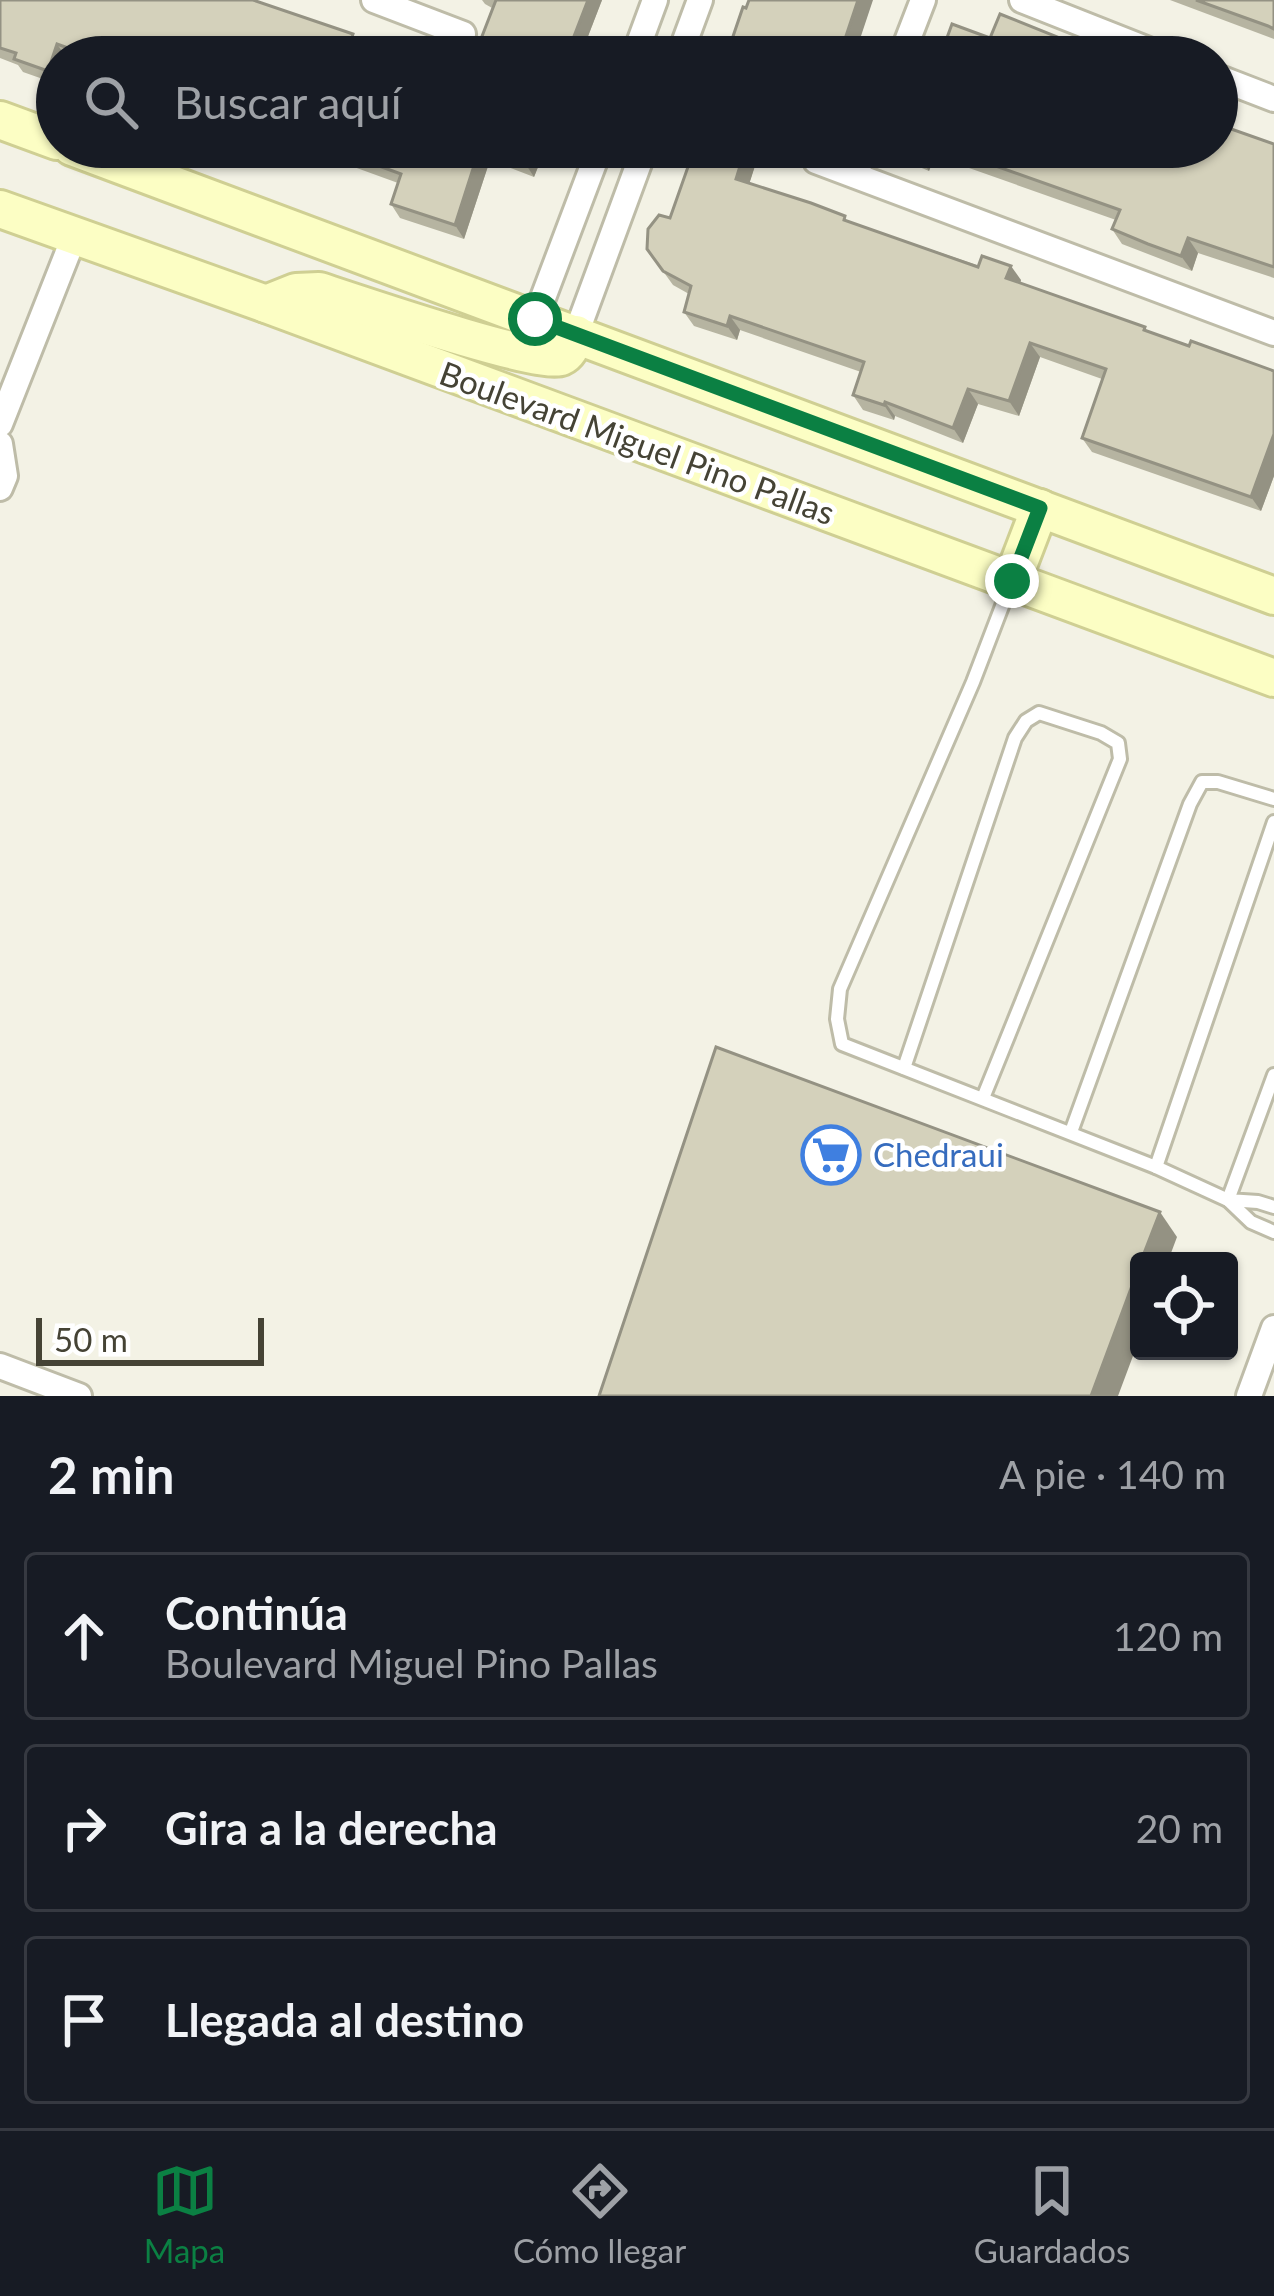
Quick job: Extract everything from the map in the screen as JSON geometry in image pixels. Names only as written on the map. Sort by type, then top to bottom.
[{"type":"main road","points":[[0,120],[36,133]]},
{"type":"main road","points":[[129,168],[1274,596]]},
{"type":"main road","name":"Boulevard Miguel Pino Pallas","points":[[0,209],[1274,678]]},
{"type":"main road","points":[[266,304],[296,292],[319,291],[546,359],[560,358],[569,351],[576,334]]},
{"type":"main road","points":[[1012,581],[1040,508]]},
{"type":"street","points":[[374,0],[420,8],[463,34]]},
{"type":"street","points":[[642,36],[656,0]]},
{"type":"street","points":[[687,36],[700,0]]},
{"type":"street","points":[[909,36],[922,0]]},
{"type":"street","points":[[1022,0],[1113,36]]},
{"type":"street","points":[[1238,85],[1274,99]]},
{"type":"street","points":[[535,319],[592,168]]},
{"type":"street","points":[[576,334],[638,168]]},
{"type":"street","points":[[836,168],[1274,333]]},
{"type":"street","points":[[855,175],[858,168]]},
{"type":"street","points":[[0,424],[74,237]]},
{"type":"street","points":[[0,444],[2,482]]},
{"type":"street","points":[[1250,1396],[1274,1328]]},
{"type":"street","points":[[0,1366],[79,1396]]},
{"type":"lane","points":[[1012,581],[841,989],[837,1018],[842,1044],[1156,1167],[1228,1200],[1251,1222],[1274,1232]]},
{"type":"lane","points":[[904,1068],[1015,738],[1026,721],[1039,713],[1101,733],[1118,743],[1120,759],[983,1098]]},
{"type":"lane","points":[[1071,1132],[1202,782],[1218,782],[1274,799]]},
{"type":"lane","points":[[1156,1167],[1274,822]]},
{"type":"lane","points":[[1228,1200],[1274,1075]]},
{"type":"lane","points":[[1228,1200],[1274,1207]]},
{"type":"building","points":[[0,0],[253,0],[353,34],[36,36],[36,67],[0,48]]},
{"type":"building","points":[[496,0],[588,0],[574,36],[482,36]]},
{"type":"building","points":[[749,0],[858,0],[846,36],[733,36]]},
{"type":"building","points":[[1196,0],[1274,0],[1274,29],[1268,26]]},
{"type":"building","points":[[1000,14],[1055,36],[991,36]]},
{"type":"building","points":[[952,24],[985,36],[948,36]]},
{"type":"building","points":[[1238,131],[1274,144],[1274,267],[1188,238],[1181,256],[1112,229],[1120,210],[1001,168],[1238,168]]},
{"type":"building","points":[[385,168],[473,168],[455,225],[391,204],[401,174]]},
{"type":"building","points":[[688,168],[739,168],[736,179],[978,267],[982,256],[1011,266],[1006,278],[1189,346],[1191,341],[1274,371],[1274,434],[1251,497],[1082,438],[1106,369],[1030,343],[1009,401],[968,389],[953,428],[853,395],[864,362],[730,316],[727,326],[684,312],[691,286],[663,271],[647,249],[648,229],[659,215],[670,218]]},
{"type":"building","name":"Chedraui","points":[[716,1047],[1160,1212],[1144,1252],[1130,1252],[1130,1291],[1091,1396],[599,1396]]},
{"type":"place","name":"Chedraui","points":[[831,1155]]},
{"type":"route","points":[[535,319],[1040,508],[1012,581]]}]
